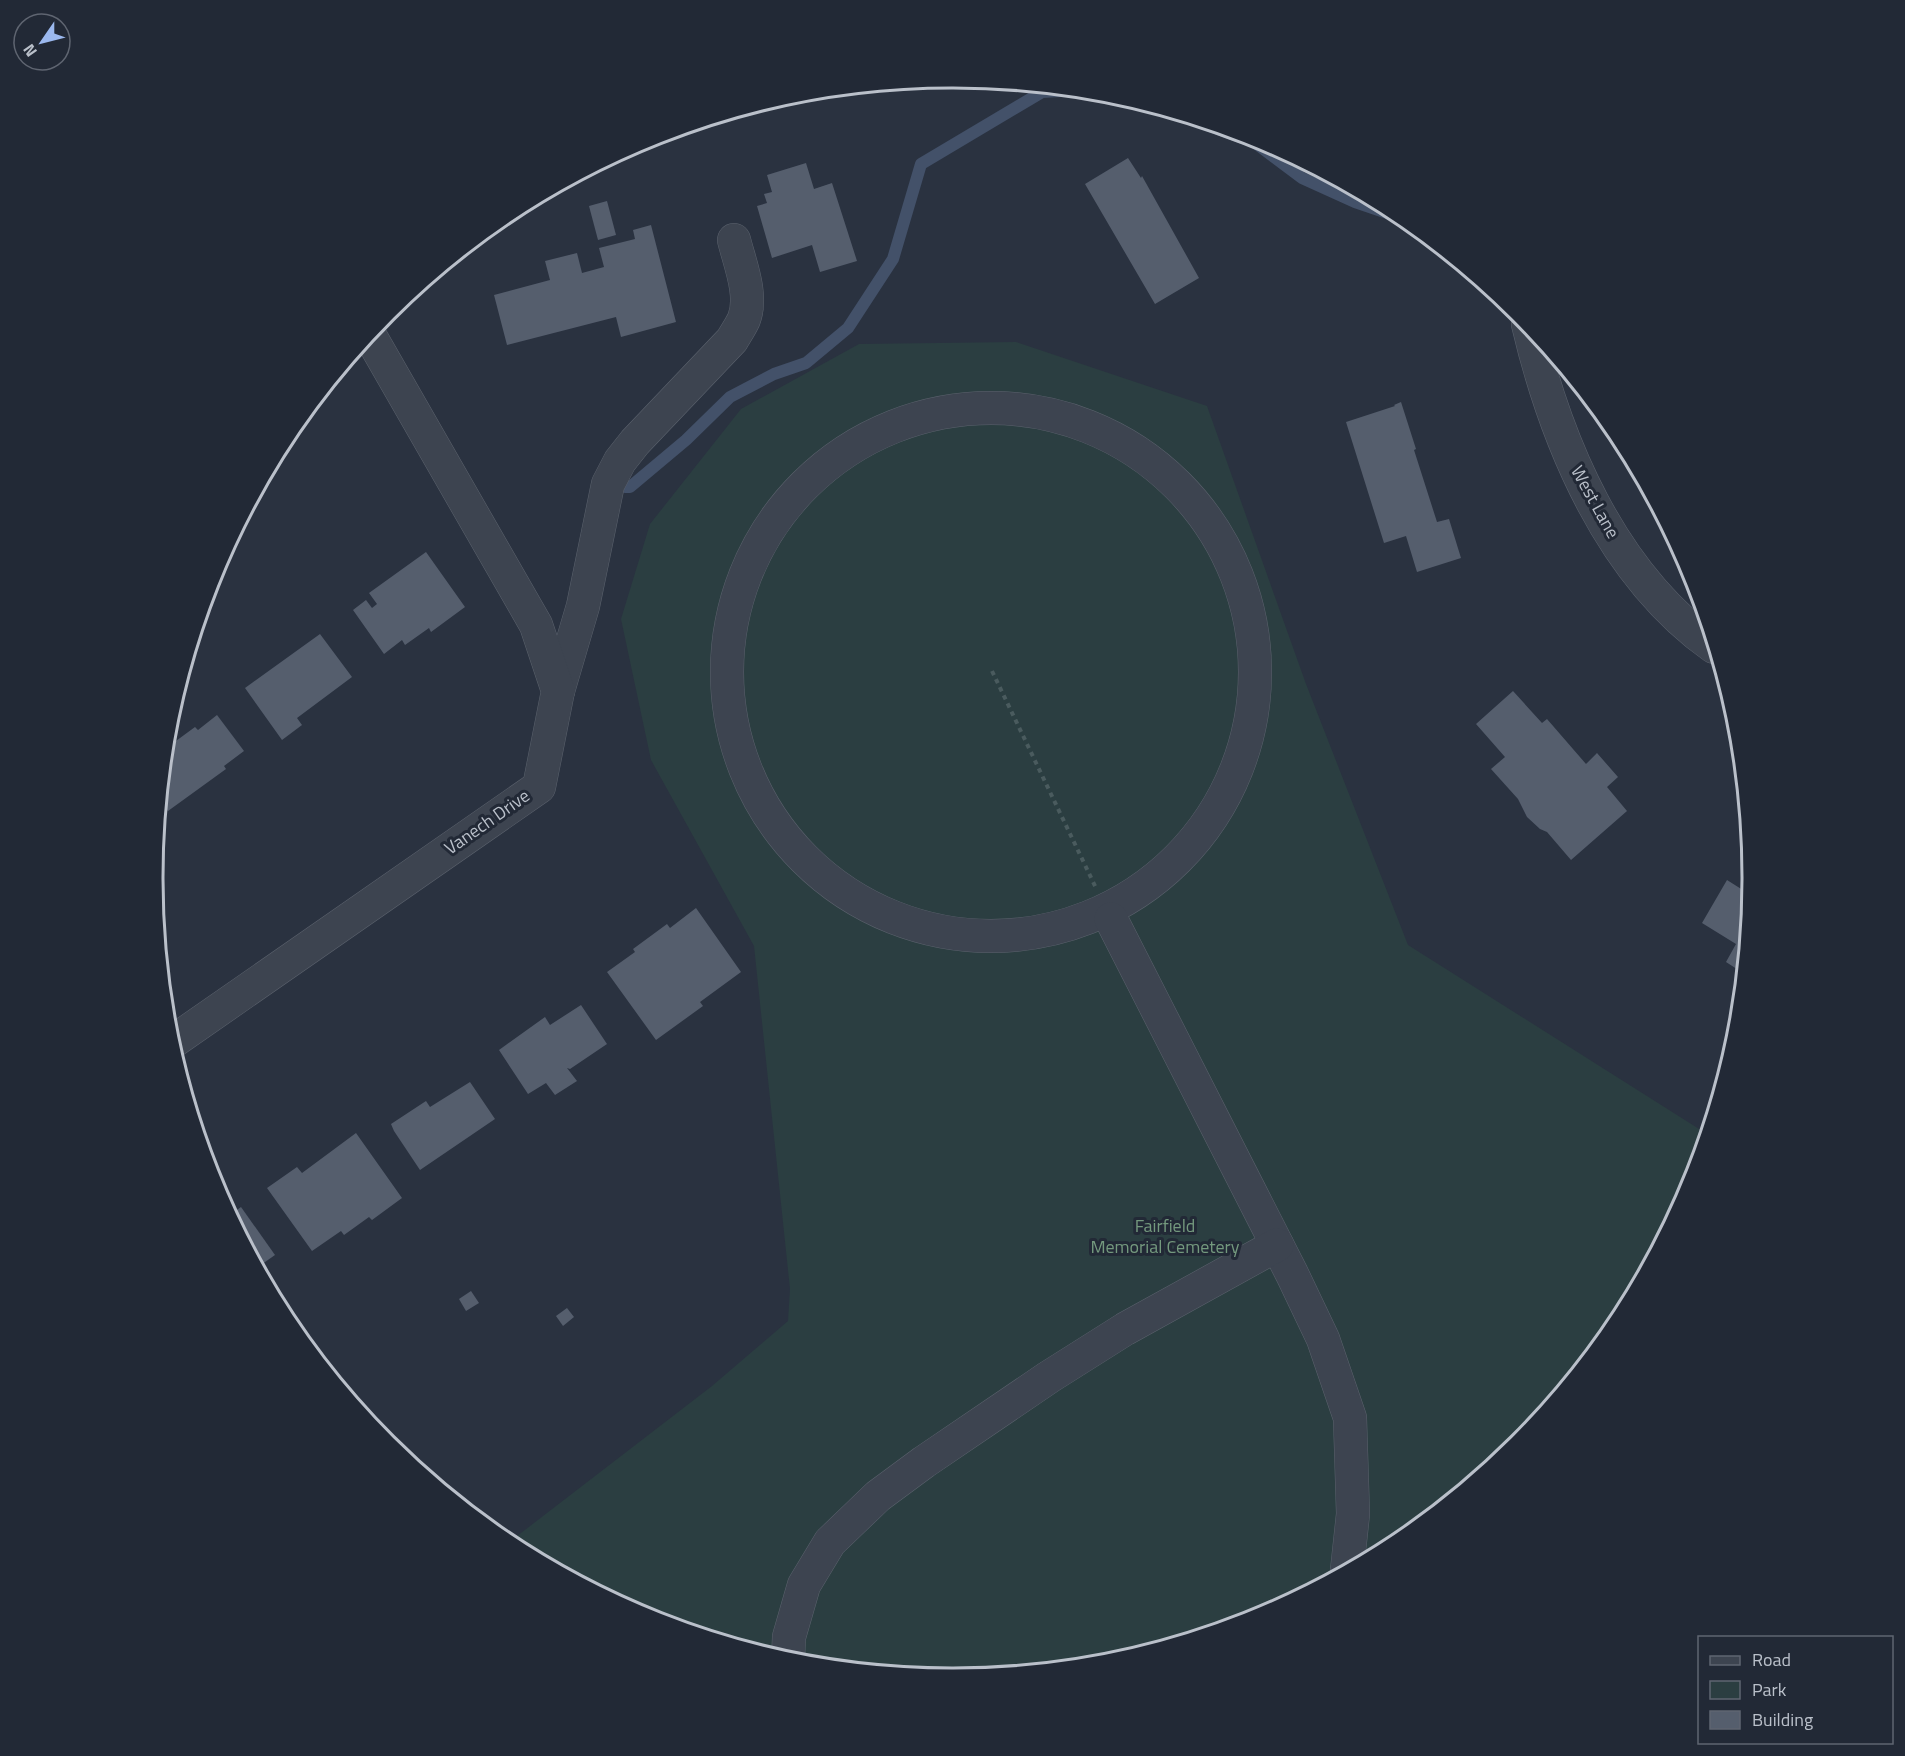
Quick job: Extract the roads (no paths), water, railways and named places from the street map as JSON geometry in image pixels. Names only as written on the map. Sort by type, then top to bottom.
[{"type":"street","points":[[558,690],[583,606],[608,484],[620,461],[635,442],[732,340],[744,320],[747,307],[745,286],[734,240]]},
{"type":"street","name":"Vanech Drive","points":[[179,1037],[539,787],[558,690],[536,625],[373,342]]},
{"type":"street","name":"West Lane","points":[[1534,344],[1561,435],[1597,511],[1629,562],[1662,603],[1704,639]]},
{"type":"street","points":[[977,407],[1048,411],[1126,437],[1157,461],[1182,487],[1206,518],[1225,550],[1242,599],[1251,644],[1248,719],[1238,756],[1225,789],[1197,832],[1136,902],[1111,919],[1063,932],[1011,936],[955,935],[902,923],[864,907],[825,877],[788,833],[758,790],[739,739],[727,677],[731,601],[742,571],[746,561],[776,519],[796,497],[826,470],[865,441],[900,423],[936,411],[977,407]]},
{"type":"street","points":[[1111,919],[1323,1339],[1350,1419],[1353,1514],[1348,1561]]},
{"type":"street","points":[[788,1650],[789,1637],[804,1585],[830,1542],[879,1496],[951,1443],[1125,1329],[1277,1245]]},
{"type":"waterway","points":[[625,487],[630,487],[686,440],[730,397],[774,374],[806,363],[848,328],[893,259],[921,164],[1040,93]]},
{"type":"waterway","points":[[1276,158],[1302,178],[1365,205]]},
{"type":"park label","name":"Fairfield Memorial Cemetery","points":[[1165,1236]]}]
